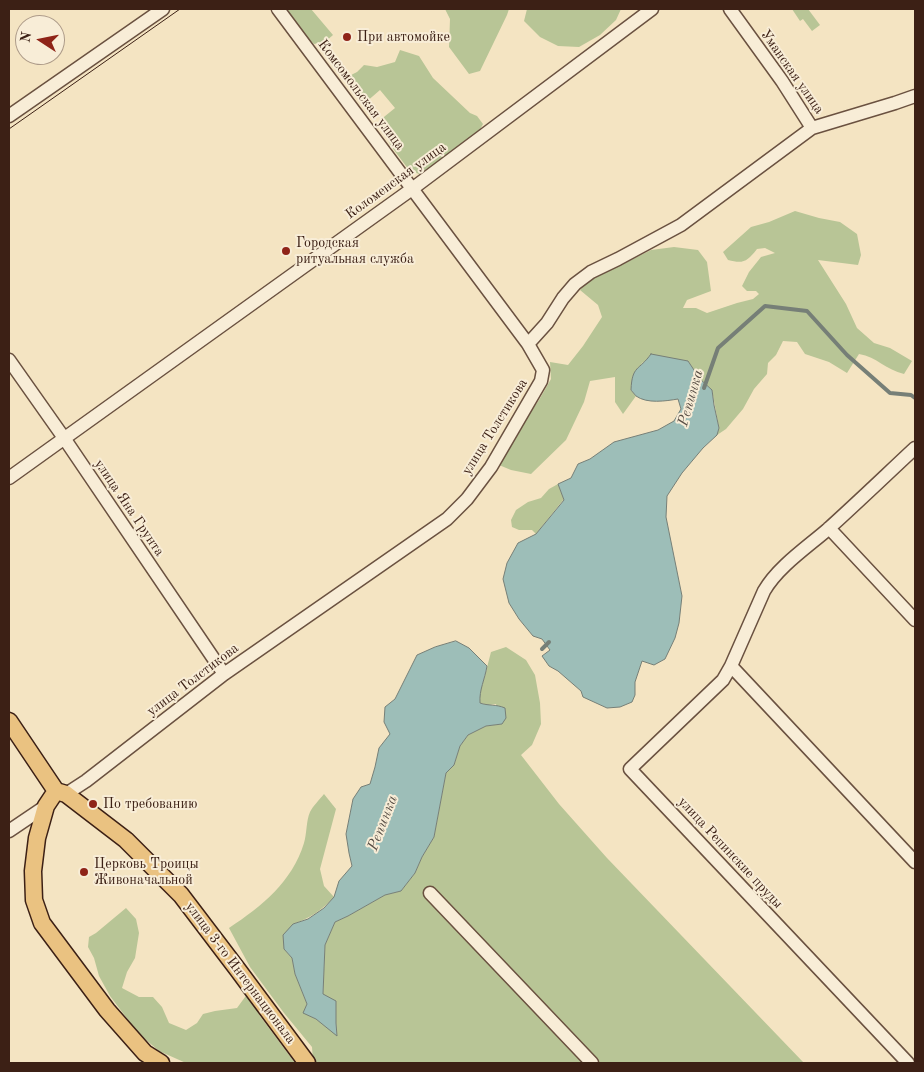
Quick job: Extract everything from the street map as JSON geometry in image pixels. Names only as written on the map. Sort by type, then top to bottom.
[{"type":"main road","name":"улица 3-го Интернационала","points":[[9,721],[61,792],[126,840],[181,895],[307,1063]]},
{"type":"main road","points":[[61,792],[46,806],[37,838],[33,872],[34,900],[42,923],[113,1017],[146,1053],[161,1063]]},
{"type":"street","points":[[9,116],[163,9]]},
{"type":"street","name":"Комсомольская улица","points":[[278,9],[528,344]]},
{"type":"street","name":"Коломенская улица","points":[[9,478],[412,189],[652,9]]},
{"type":"street","name":"Уманская улица","points":[[730,9],[782,81],[812,128]]},
{"type":"street","points":[[528,344],[547,323],[563,298],[575,284],[591,272],[681,225],[812,128],[915,96]]},
{"type":"street","name":"улица Толстикова","points":[[61,792],[86,780],[224,674],[447,519],[467,499],[491,467],[541,381],[544,370],[528,344]]},
{"type":"street","name":"улица Яна Грунта","points":[[9,360],[224,674]]},
{"type":"street","name":"улица Репинские пруды","points":[[908,1063],[630,769],[723,680],[732,666],[770,581],[915,448]]},
{"type":"street","points":[[829,528],[915,620]]},
{"type":"street","points":[[732,666],[915,862]]},
{"type":"street","points":[[9,831],[46,806]]},
{"type":"street","points":[[430,893],[592,1063]]},
{"type":"green space","points":[[289,9],[311,9],[333,35],[325,42],[314,44],[298,30],[288,11]]},
{"type":"green space","points":[[445,9],[509,9],[480,71],[469,74],[449,47],[450,19]]},
{"type":"green space","points":[[527,9],[621,9],[616,20],[600,35],[579,47],[558,46],[540,37],[524,21]]},
{"type":"green space","points":[[792,9],[808,9],[820,25],[812,31],[803,19],[800,21]]},
{"type":"green space","points":[[400,50],[419,56],[433,78],[470,113],[477,116],[483,124],[478,133],[441,159],[428,171],[419,174],[409,170],[391,146],[379,121],[395,108],[380,90],[365,103],[347,77],[357,72],[364,65],[377,67],[395,62]]},
{"type":"green space","points":[[795,211],[840,222],[857,234],[861,255],[858,265],[818,260],[846,304],[857,328],[874,343],[890,348],[912,361],[904,374],[859,354],[847,373],[829,362],[805,354],[797,342],[783,341],[776,355],[768,363],[767,374],[754,389],[743,409],[726,429],[717,435],[719,428],[712,390],[700,379],[688,361],[647,360],[642,363],[631,390],[636,396],[623,414],[615,402],[615,377],[590,381],[584,402],[566,440],[531,474],[511,470],[499,465],[507,446],[551,379],[550,362],[568,365],[602,317],[598,305],[580,290],[597,271],[623,264],[651,250],[674,247],[698,250],[707,262],[711,291],[687,300],[683,308],[696,308],[707,313],[753,299],[759,294],[756,291],[747,291],[742,286],[749,272],[761,257],[775,253],[765,248],[757,249],[744,261],[737,262],[728,260],[723,252],[751,227]]},
{"type":"green space","points":[[558,484],[564,499],[536,534],[532,530],[519,530],[512,527],[511,520],[516,510],[528,502],[541,498],[549,489]]},
{"type":"green space","points":[[506,647],[526,660],[535,675],[540,703],[541,724],[532,745],[521,755],[559,804],[607,858],[804,1063],[316,1063],[313,1061],[312,1047],[250,967],[229,928],[264,902],[292,870],[304,843],[310,812],[324,794],[336,809],[320,869],[324,886],[334,897],[315,913],[293,924],[284,949],[292,958],[295,974],[307,1004],[304,1013],[316,1019],[337,1035],[336,1023],[323,994],[325,945],[335,922],[385,895],[401,891],[415,873],[434,837],[446,773],[454,765],[460,746],[468,735],[486,726],[502,724],[496,704],[480,703],[479,692],[491,652]]},
{"type":"green space","points":[[126,908],[136,919],[139,933],[135,958],[127,972],[122,988],[139,997],[153,997],[162,1007],[169,1023],[186,1030],[197,1023],[203,1014],[237,1008],[248,993],[260,1016],[295,1063],[186,1063],[159,1051],[138,1033],[110,996],[99,976],[94,958],[88,947],[89,937]]},
{"type":"water","points":[[651,354],[688,361],[700,379],[712,390],[719,428],[717,435],[682,473],[667,496],[666,517],[682,596],[675,638],[665,659],[654,665],[642,661],[635,682],[635,695],[632,702],[620,707],[607,708],[583,697],[581,691],[558,671],[549,666],[542,656],[550,650],[542,639],[533,636],[519,619],[509,603],[503,579],[507,563],[518,543],[536,534],[564,500],[558,484],[571,478],[578,464],[590,459],[614,442],[658,430],[674,421],[681,409],[678,399],[657,401],[640,399],[631,390],[635,372]]},
{"type":"water","points":[[456,641],[469,648],[487,666],[481,689],[480,703],[505,708],[506,718],[502,724],[486,726],[468,735],[460,746],[454,765],[446,773],[434,837],[415,873],[401,891],[385,895],[335,922],[325,945],[323,994],[336,1001],[337,1036],[316,1019],[303,1013],[307,1004],[295,974],[292,958],[284,949],[283,935],[293,924],[308,919],[324,908],[334,897],[339,881],[352,866],[346,834],[353,799],[361,787],[370,784],[379,748],[390,734],[384,722],[385,707],[395,699],[417,655]]},
{"type":"waterway","name":"Репинка","points":[[704,388],[718,348],[765,306],[807,311],[847,355],[890,393],[911,395],[915,398]]},
{"type":"waterway","name":"Репинка","points":[[542,649],[549,642]]},
{"type":"tram line","points":[[9,129],[180,9]]},
{"type":"place","name":"При автомойке","points":[[347,37]]},
{"type":"place","name":"Городская ритуальная служба","points":[[286,251]]},
{"type":"place","name":"По требованию","points":[[93,804]]},
{"type":"place","name":"Церковь Троицы Живоначальной","points":[[84,872]]}]
